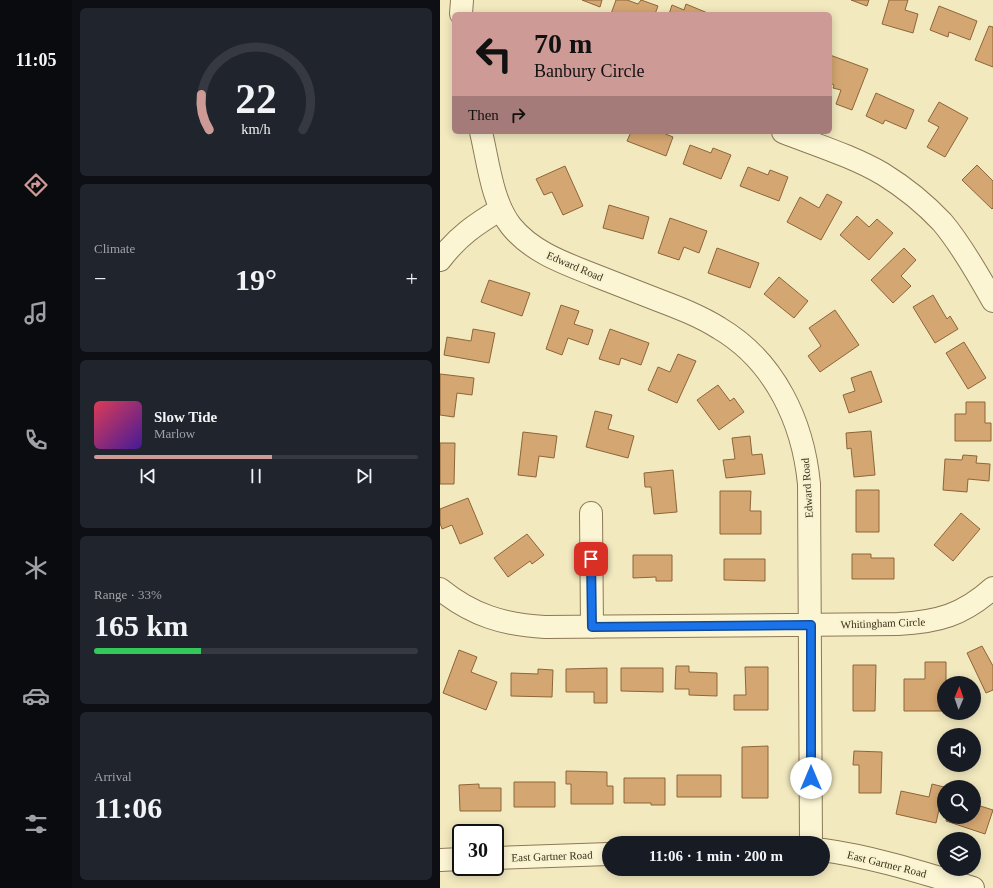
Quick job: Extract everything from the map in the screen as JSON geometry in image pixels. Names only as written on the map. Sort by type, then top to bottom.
[{"type":"street","points":[[460,12],[462,0]]},
{"type":"street","name":"Edward Road","points":[[481,134],[493,185],[501,209],[510,225],[519,235],[535,248],[566,263],[692,313],[719,328],[744,347],[772,378],[786,401],[798,426],[808,469],[809,484],[811,836]]},
{"type":"street","points":[[788,134],[860,163],[883,174],[908,191],[942,222],[990,288]]},
{"type":"street","points":[[440,260],[458,239],[479,222],[501,209]]},
{"type":"street","points":[[591,513],[592,627]]},
{"type":"street","name":"Whitingham Circle","points":[[440,589],[466,608],[499,621],[523,626],[592,627],[923,623],[938,620],[967,608],[993,588]]},
{"type":"street","name":"East Gartner Road","points":[[830,851],[885,861],[963,887]]},
{"type":"street","name":"East Gartner Road","points":[[504,858],[602,854]]},
{"type":"street","points":[[440,860],[452,859]]},
{"type":"building","points":[[582,0],[602,0],[600,7]]},
{"type":"building","points":[[616,0],[627,0],[638,4],[641,0],[658,6],[656,12],[612,12]]},
{"type":"building","points":[[851,0],[869,0],[867,6]]},
{"type":"building","points":[[889,0],[908,0],[905,10],[918,14],[913,33],[882,24]]},
{"type":"building","points":[[686,4],[705,12],[670,12],[672,5],[684,10]]},
{"type":"building","points":[[939,6],[977,21],[970,40],[949,32],[948,37],[930,30]]},
{"type":"building","points":[[989,26],[993,27],[993,67],[975,60]]},
{"type":"building","points":[[832,56],[868,69],[852,110],[836,104],[841,90],[833,88],[834,85],[832,84]]},
{"type":"building","points":[[876,93],[914,110],[906,129],[885,120],[883,124],[866,116]]},
{"type":"building","points":[[939,102],[968,118],[945,157],[927,147],[939,127],[928,121]]},
{"type":"building","points":[[630,134],[666,134],[673,137],[666,156],[627,141]]},
{"type":"building","points":[[690,145],[711,153],[713,148],[731,155],[721,179],[683,164]]},
{"type":"building","points":[[977,165],[993,181],[992,209],[962,180]]},
{"type":"building","points":[[565,166],[583,206],[563,215],[552,192],[544,195],[536,179]]},
{"type":"building","points":[[748,167],[768,175],[770,170],[788,177],[779,201],[740,186]]},
{"type":"building","points":[[827,194],[842,202],[821,240],[787,222],[800,197],[819,208]]},
{"type":"building","points":[[609,205],[649,217],[643,239],[603,228]]},
{"type":"building","points":[[857,216],[869,227],[877,219],[893,233],[869,260],[840,235]]},
{"type":"building","points":[[670,218],[707,231],[699,253],[684,247],[679,260],[658,253]]},
{"type":"building","points":[[717,248],[759,263],[750,288],[708,273]]},
{"type":"building","points":[[904,248],[916,260],[901,276],[911,286],[893,303],[871,280]]},
{"type":"building","points":[[779,277],[808,301],[794,318],[764,294]]},
{"type":"building","points":[[489,280],[530,293],[522,316],[481,302]]},
{"type":"building","points":[[933,295],[947,319],[950,316],[958,329],[935,343],[913,307]]},
{"type":"building","points":[[561,305],[579,311],[574,324],[593,330],[588,345],[568,338],[562,355],[546,349]]},
{"type":"building","points":[[835,310],[859,345],[820,372],[808,356],[821,346],[809,328]]},
{"type":"building","points":[[473,329],[495,333],[489,363],[444,355],[447,337],[471,341]]},
{"type":"building","points":[[610,329],[649,343],[641,365],[621,358],[619,365],[599,359]]},
{"type":"building","points":[[964,342],[986,378],[968,389],[946,353]]},
{"type":"building","points":[[678,354],[696,361],[677,403],[648,390],[658,367],[670,372]]},
{"type":"building","points":[[871,371],[882,402],[849,413],[843,395],[855,391],[851,378]]},
{"type":"building","points":[[440,374],[474,378],[472,395],[457,393],[454,417],[440,415]]},
{"type":"building","points":[[718,385],[730,401],[734,398],[744,412],[719,430],[697,400]]},
{"type":"building","points":[[966,402],[985,402],[985,423],[991,423],[991,441],[955,441],[955,414],[966,414]]},
{"type":"building","points":[[595,411],[612,415],[608,429],[634,436],[628,458],[586,447]]},
{"type":"building","points":[[871,431],[875,475],[854,477],[851,448],[847,449],[846,433]]},
{"type":"building","points":[[523,432],[557,436],[554,458],[539,456],[536,477],[518,475]]},
{"type":"building","points":[[750,436],[752,455],[762,454],[765,474],[726,478],[723,460],[735,459],[732,438]]},
{"type":"building","points":[[440,443],[455,443],[454,484],[440,484]]},
{"type":"building","points":[[963,455],[977,456],[976,463],[990,464],[989,481],[968,479],[967,492],[943,490],[945,459],[962,460]]},
{"type":"building","points":[[673,470],[677,512],[654,514],[651,487],[645,487],[644,473]]},
{"type":"building","points":[[856,490],[879,490],[879,532],[856,532]]},
{"type":"building","points":[[720,491],[751,491],[750,511],[761,511],[761,534],[720,534]]},
{"type":"building","points":[[468,498],[483,534],[460,544],[452,525],[442,529],[440,523],[440,509]]},
{"type":"building","points":[[961,513],[980,529],[953,561],[934,545]]},
{"type":"building","points":[[527,534],[544,555],[532,564],[530,561],[508,577],[494,558]]},
{"type":"building","points":[[852,554],[871,554],[871,558],[894,558],[894,579],[852,579]]},
{"type":"building","points":[[633,555],[672,555],[672,581],[656,581],[656,577],[633,578]]},
{"type":"building","points":[[724,559],[765,559],[765,581],[724,580]]},
{"type":"building","points":[[982,646],[993,666],[993,690],[986,693],[981,682],[981,676],[978,676],[967,653]]},
{"type":"building","points":[[459,650],[477,657],[471,672],[497,682],[486,710],[443,693]]},
{"type":"building","points":[[925,662],[946,662],[946,676],[937,676],[937,711],[904,711],[904,679],[925,679]]},
{"type":"building","points":[[853,665],[876,665],[875,711],[853,711]]},
{"type":"building","points":[[676,666],[689,666],[689,672],[717,673],[717,696],[689,695],[689,689],[675,689]]},
{"type":"building","points":[[745,667],[768,667],[768,710],[734,710],[734,695],[746,695]]},
{"type":"building","points":[[607,668],[607,703],[594,703],[594,692],[566,692],[566,669]]},
{"type":"building","points":[[621,668],[663,668],[663,692],[621,691]]},
{"type":"building","points":[[538,669],[553,670],[552,697],[511,696],[511,673],[538,674]]},
{"type":"building","points":[[768,746],[768,798],[742,798],[742,747]]},
{"type":"building","points":[[854,751],[882,752],[881,793],[859,793],[859,765],[853,765]]},
{"type":"building","points":[[566,771],[607,772],[607,786],[613,786],[613,804],[571,804],[571,784],[566,784]]},
{"type":"building","points":[[677,775],[721,775],[721,797],[677,797]]},
{"type":"building","points":[[624,778],[665,778],[665,805],[651,805],[651,803],[624,803]]},
{"type":"building","points":[[514,782],[555,782],[555,807],[514,807]]},
{"type":"building","points":[[479,784],[479,788],[501,788],[501,811],[460,811],[459,785]]},
{"type":"building","points":[[932,784],[937,785],[936,823],[896,814],[901,791],[929,797]]},
{"type":"building","points":[[981,806],[993,810],[985,834],[955,824],[981,824]]},
{"type":"route","points":[[591,559],[592,627],[811,625],[811,778]]}]
